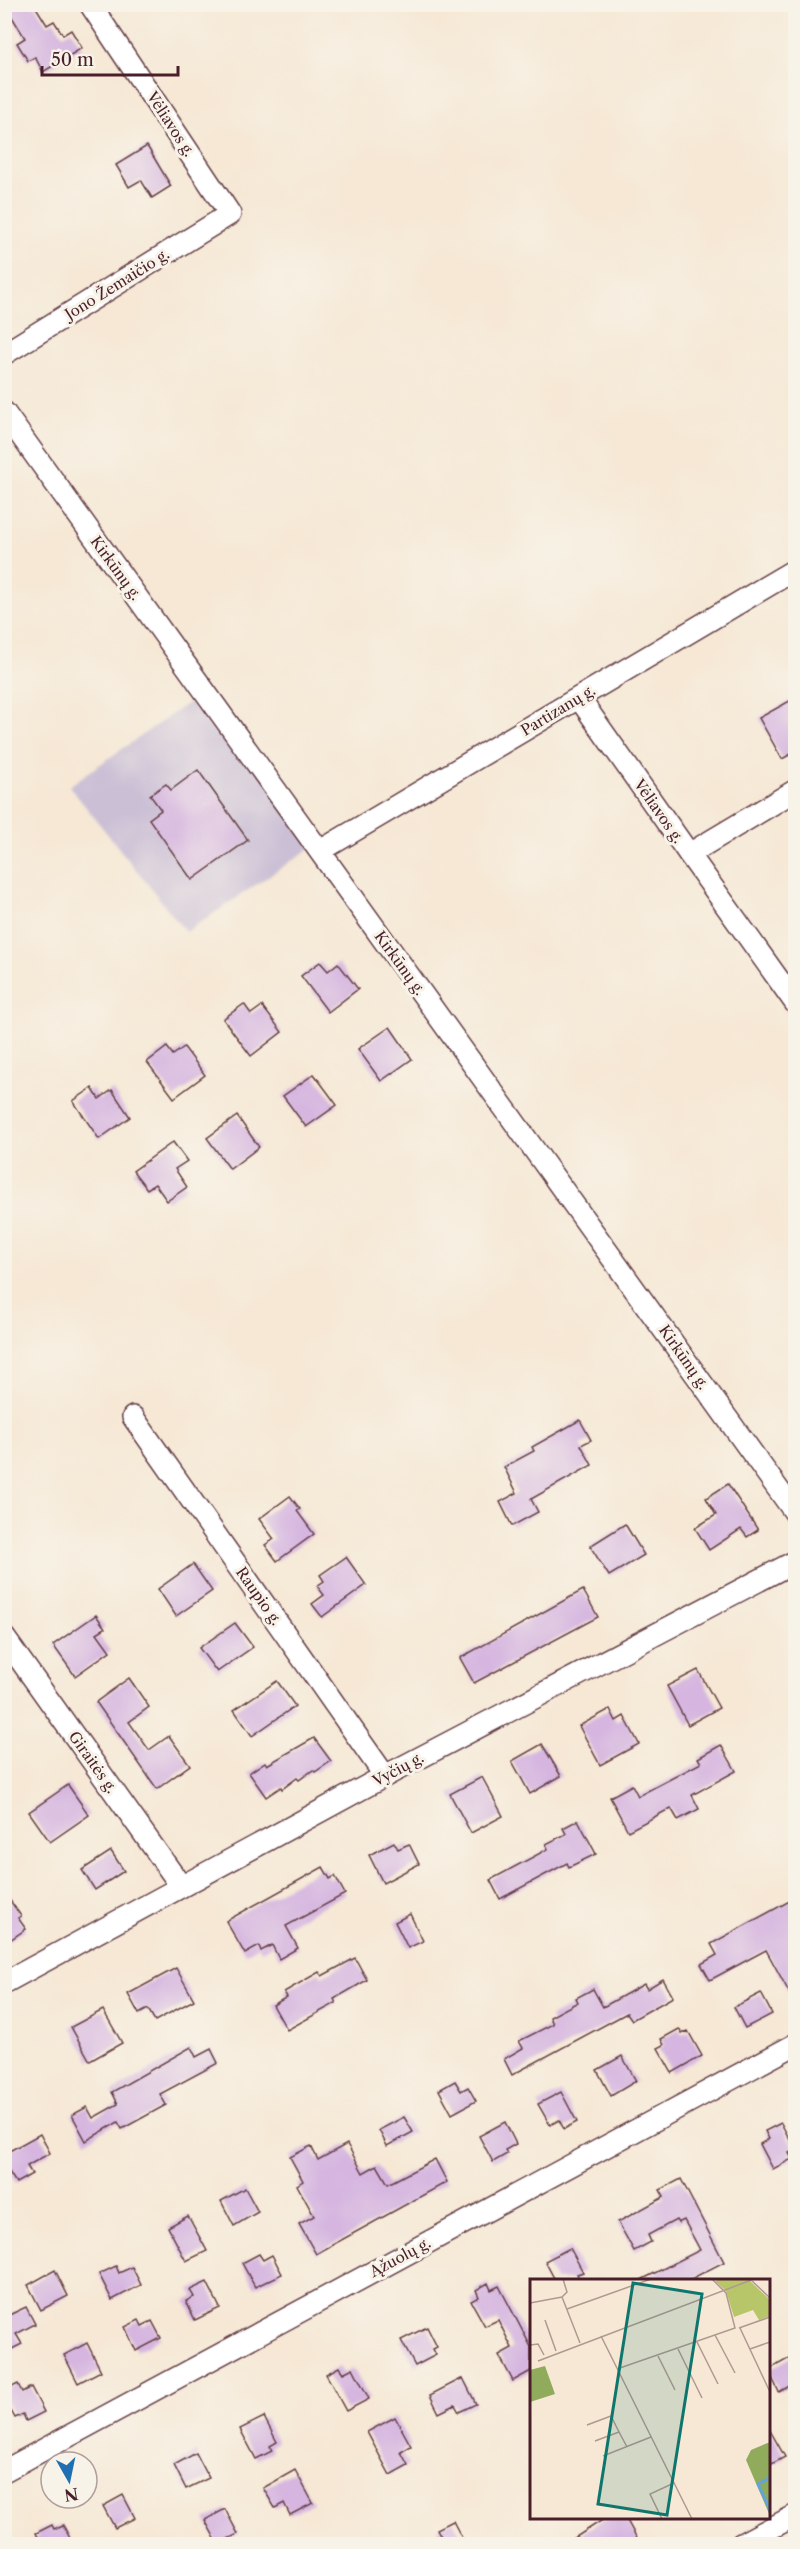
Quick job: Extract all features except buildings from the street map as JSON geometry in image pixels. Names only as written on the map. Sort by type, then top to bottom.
[{"type":"street","name":"Vėliavos g.","points":[[90,4],[230,214]]},
{"type":"street","name":"Jono Žemaičio g.","points":[[4,354],[230,214]]},
{"type":"street","name":"Kirkūnų g.","points":[[4,412],[795,1514]]},
{"type":"street","name":"Partizanų g.","points":[[320,851],[795,569]]},
{"type":"street","name":"Vėliavos g.","points":[[579,698],[689,854],[795,790]]},
{"type":"street","points":[[689,854],[795,1004]]},
{"type":"street","name":"Raupio g.","points":[[133,1416],[385,1776]]},
{"type":"street","name":"Vyčių g.","points":[[4,1983],[385,1776],[795,1561]]},
{"type":"street","name":"Giraitės g.","points":[[4,1637],[181,1886]]},
{"type":"street","name":"Ąžuolų g.","points":[[4,2471],[795,2044]]},
{"type":"street","points":[[741,2544],[795,2515]]},
{"type":"shaded area","points":[[204,692],[315,845],[186,932],[69,786]]}]
